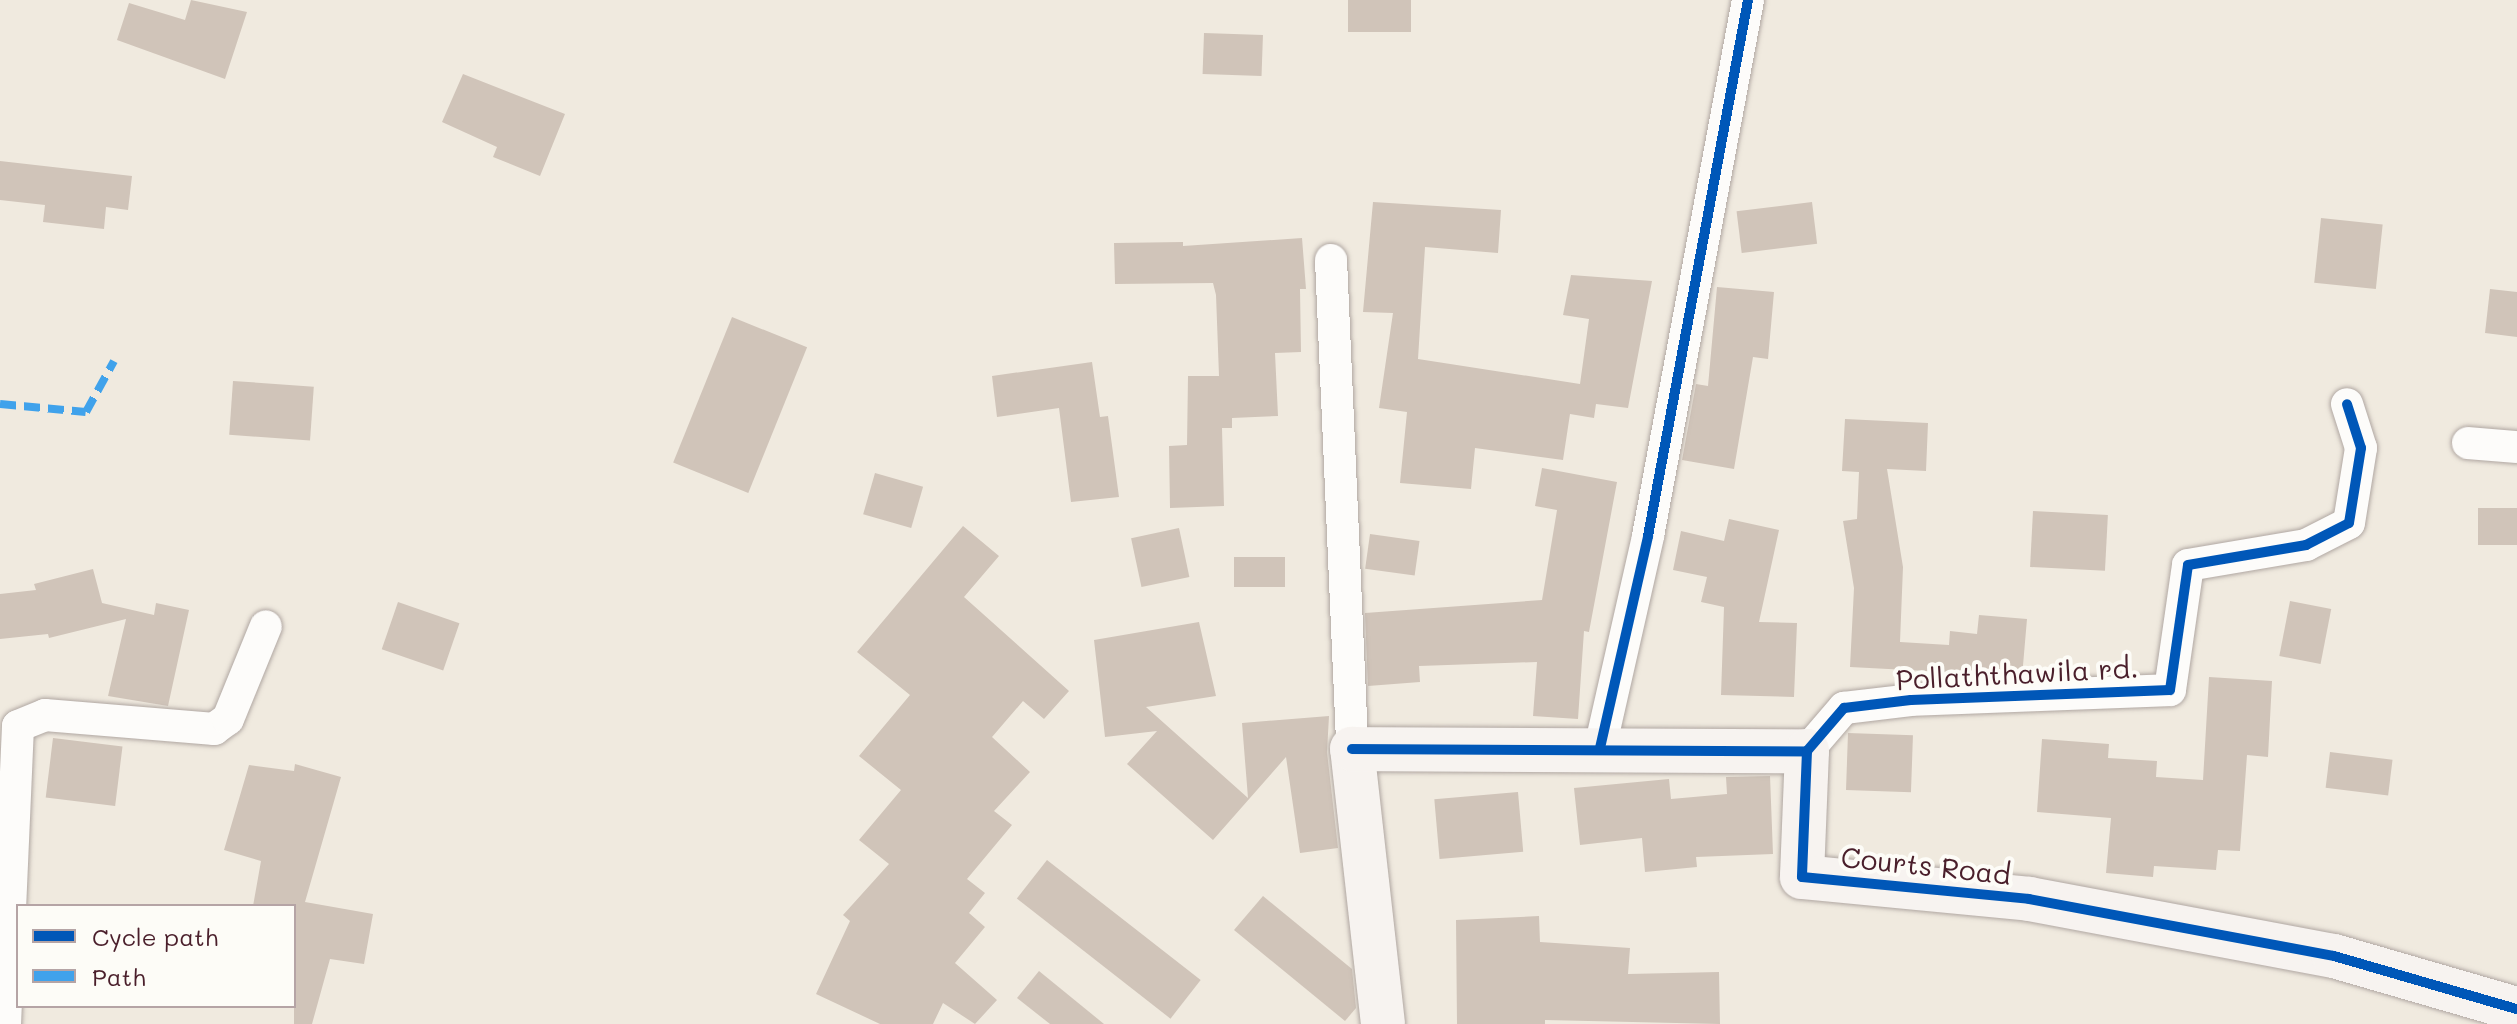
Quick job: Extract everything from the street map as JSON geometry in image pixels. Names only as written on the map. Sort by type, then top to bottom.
[{"type":"street","points":[[1600,748],[1648,536],[1748,0]]},
{"type":"street","points":[[1331,260],[1352,749],[1383,1024]]},
{"type":"street","name":"Pollaththawila rd.","points":[[1807,751],[1844,708],[2170,690],[2188,565],[2306,545],[2349,523],[2361,448],[2347,404]]},
{"type":"street","points":[[2468,443],[2517,447]]},
{"type":"street","points":[[5,1024],[18,726],[45,715],[214,729],[228,719],[266,626]]},
{"type":"street","points":[[1352,749],[1807,751]]},
{"type":"street","name":"Courts Road","points":[[1807,751],[1802,877],[2029,899],[2334,956],[2517,1009]]},
{"type":"building","points":[[191,0],[247,12],[225,79],[117,40],[129,3],[185,20]]},
{"type":"building","points":[[1348,0],[1411,0],[1411,32],[1348,32]]},
{"type":"building","points":[[1204,33],[1263,35],[1262,76],[1203,74]]},
{"type":"building","points":[[463,74],[565,114],[540,176],[493,157],[497,147],[442,122]]},
{"type":"building","points":[[0,161],[132,176],[128,210],[106,207],[104,229],[43,222],[45,205],[0,200]]},
{"type":"building","points":[[1373,202],[1501,210],[1498,253],[1425,247],[1418,359],[1580,384],[1589,319],[1563,315],[1571,275],[1652,281],[1628,408],[1596,404],[1594,418],[1570,414],[1563,460],[1475,448],[1471,489],[1400,483],[1407,412],[1379,408],[1393,313],[1363,312]]},
{"type":"building","points":[[1812,202],[1817,244],[1742,253],[1737,211]]},
{"type":"building","points":[[2321,218],[2383,224],[2376,289],[2314,283]]},
{"type":"building","points":[[1302,238],[1306,289],[1300,289],[1301,352],[1275,353],[1278,416],[1232,418],[1232,428],[1222,428],[1224,506],[1170,508],[1169,446],[1187,445],[1188,376],[1219,376],[1216,295],[1213,283],[1115,284],[1114,243],[1183,242],[1183,246]]},
{"type":"building","points":[[1717,287],[1774,292],[1768,359],[1753,357],[1734,469],[1682,460],[1696,384],[1708,386]]},
{"type":"building","points":[[2490,289],[2517,292],[2517,337],[2485,333]]},
{"type":"building","points":[[732,317],[807,347],[748,493],[673,463]]},
{"type":"building","points":[[1092,362],[1100,417],[1108,416],[1119,497],[1071,502],[1059,408],[997,417],[992,376]]},
{"type":"building","points":[[233,381],[314,387],[310,441],[229,435]]},
{"type":"building","points":[[1845,419],[1928,423],[1926,471],[1887,469],[1903,567],[1900,642],[1949,645],[1950,631],[1977,634],[1979,615],[2027,619],[2022,677],[1962,679],[1946,678],[1946,672],[1850,667],[1854,588],[1843,521],[1857,519],[1859,472],[1842,471]]},
{"type":"building","points":[[1542,468],[1617,482],[1589,632],[1584,631],[1578,719],[1533,716],[1537,662],[1419,666],[1420,682],[1368,686],[1365,613],[1542,600],[1557,510],[1535,506]]},
{"type":"building","points":[[875,473],[923,487],[911,528],[863,514]]},
{"type":"building","points":[[2478,508],[2517,508],[2517,545],[2478,545]]},
{"type":"building","points":[[2033,511],[2108,515],[2105,571],[2030,567]]},
{"type":"building","points":[[1729,519],[1779,530],[1759,622],[1797,623],[1794,697],[1721,695],[1724,607],[1701,602],[1707,577],[1673,570],[1681,531],[1724,541]]},
{"type":"building","points":[[963,526],[999,556],[964,597],[1069,691],[1044,719],[1023,701],[992,737],[1030,772],[994,811],[1012,825],[967,879],[985,893],[969,913],[985,927],[955,963],[997,1000],[975,1024],[943,1003],[933,1024],[880,1024],[816,994],[850,921],[843,915],[889,864],[859,840],[901,790],[859,756],[910,695],[857,652]]},
{"type":"building","points":[[1179,528],[1189,577],[1141,587],[1131,538]]},
{"type":"building","points":[[1370,534],[1420,541],[1415,576],[1365,569]]},
{"type":"building","points":[[1234,557],[1285,557],[1285,587],[1234,587]]},
{"type":"building","points":[[93,569],[102,603],[154,615],[156,603],[189,610],[168,706],[108,696],[126,619],[49,638],[48,634],[0,639],[0,594],[36,590],[34,584]]},
{"type":"building","points":[[2290,601],[2331,609],[2321,664],[2279,656]]},
{"type":"building","points":[[398,602],[459,623],[443,670],[382,649]]},
{"type":"building","points":[[1199,622],[1216,696],[1146,707],[1248,798],[1242,723],[1329,716],[1327,752],[1338,848],[1300,853],[1286,757],[1213,840],[1127,764],[1157,731],[1105,737],[1094,640]]},
{"type":"building","points":[[2209,677],[2272,681],[2268,757],[2247,755],[2240,851],[2218,850],[2216,870],[2154,866],[2153,877],[2106,873],[2111,818],[2037,812],[2042,739],[2109,744],[2108,758],[2157,761],[2156,777],[2203,780]]},
{"type":"building","points":[[1848,733],[1913,735],[1911,792],[1846,790]]},
{"type":"building","points":[[53,738],[122,747],[115,806],[46,798]]},
{"type":"building","points":[[2330,752],[2393,760],[2388,795],[2326,788]]},
{"type":"building","points":[[295,764],[341,777],[305,902],[373,914],[364,964],[330,959],[312,1024],[294,1024],[296,904],[253,904],[261,861],[224,850],[249,765],[294,771]]},
{"type":"building","points":[[1770,776],[1773,854],[1696,857],[1697,867],[1645,872],[1642,838],[1580,845],[1574,788],[1669,779],[1671,799],[1727,794],[1726,777]]},
{"type":"building","points":[[1518,792],[1523,852],[1440,859],[1434,799]]},
{"type":"building","points":[[1047,860],[1201,980],[1170,1019],[1017,899]]},
{"type":"building","points":[[1263,896],[1352,969],[1356,1008],[1345,1021],[1234,930]]},
{"type":"building","points":[[1539,916],[1540,942],[1630,948],[1628,974],[1719,972],[1720,1024],[1545,1020],[1545,1024],[1457,1024],[1456,920]]},
{"type":"building","points":[[1039,971],[1104,1024],[1050,1024],[1017,998]]},
{"type":"marked path","points":[[0,404],[86,412],[114,361]]},
{"type":"cycle path","points":[[1600,748],[1648,536],[1748,0]]},
{"type":"cycle path","points":[[1807,751],[1844,708],[1911,700],[2170,690],[2188,565],[2306,545],[2349,523],[2361,448],[2347,404]]},
{"type":"cycle path","points":[[1352,749],[1807,751],[1802,877],[2029,899],[2334,956],[2517,1009]]}]
